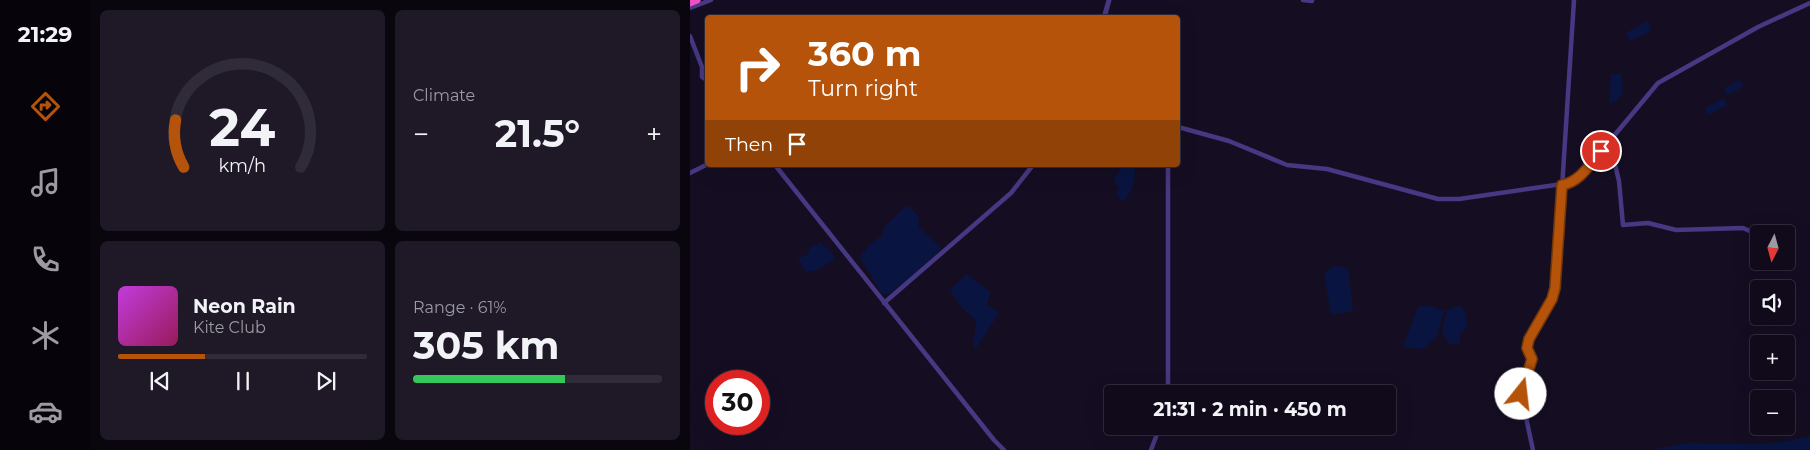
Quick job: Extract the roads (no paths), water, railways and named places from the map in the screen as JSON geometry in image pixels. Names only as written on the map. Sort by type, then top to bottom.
[{"type":"highway","points":[[690,3],[697,0]]},
{"type":"street","points":[[690,8],[710,0]]},
{"type":"street","points":[[1105,15],[1109,0]]},
{"type":"street","points":[[1303,0],[1312,1]]},
{"type":"street","points":[[1533,450],[1521,392],[1532,359],[1527,348],[1529,339],[1552,299],[1555,288],[1574,0]]},
{"type":"street","points":[[1180,128],[1229,141],[1287,166],[1327,170],[1433,198],[1459,199],[1569,184],[1579,176],[1658,83],[1758,28],[1810,3]]},
{"type":"street","points":[[690,36],[702,67],[702,77],[705,79]]},
{"type":"street","points":[[1610,140],[1618,181],[1623,225],[1648,223],[1676,230],[1743,228],[1750,231]]},
{"type":"street","points":[[690,173],[705,166]]},
{"type":"street","points":[[777,167],[994,440],[1004,450]]},
{"type":"street","points":[[884,303],[1011,193],[1032,167]]},
{"type":"street","points":[[1168,167],[1168,385]]},
{"type":"street","points":[[1151,450],[1157,435]]},
{"type":"water","points":[[1648,21],[1651,31],[1630,41],[1626,33]]},
{"type":"water","points":[[1621,73],[1623,93],[1617,100],[1609,104],[1611,75]]},
{"type":"water","points":[[1740,80],[1743,87],[1727,95],[1724,88]]},
{"type":"water","points":[[1723,98],[1727,105],[1708,115],[1705,108]]},
{"type":"water","points":[[1121,167],[1134,167],[1133,184],[1129,194],[1122,201],[1117,195],[1119,187],[1114,181]]},
{"type":"water","points":[[906,206],[918,215],[919,228],[942,248],[906,283],[904,282],[889,294],[882,294],[860,257],[869,245],[883,235],[884,227]]},
{"type":"water","points":[[819,241],[833,254],[834,260],[815,271],[806,272],[798,258],[807,255],[811,245],[818,246]]},
{"type":"water","points":[[1335,266],[1348,269],[1353,311],[1331,315],[1324,273]]},
{"type":"water","points":[[967,274],[990,292],[987,304],[999,313],[976,348],[973,347],[976,320],[963,309],[950,290]]},
{"type":"water","points":[[1426,305],[1444,311],[1436,338],[1422,349],[1403,347],[1418,307]]},
{"type":"water","points":[[1460,305],[1466,313],[1467,327],[1460,334],[1460,343],[1449,344],[1442,332],[1447,310]]},
{"type":"water","points":[[1810,436],[1810,450],[1652,450],[1686,443],[1755,444],[1781,442]]}]
